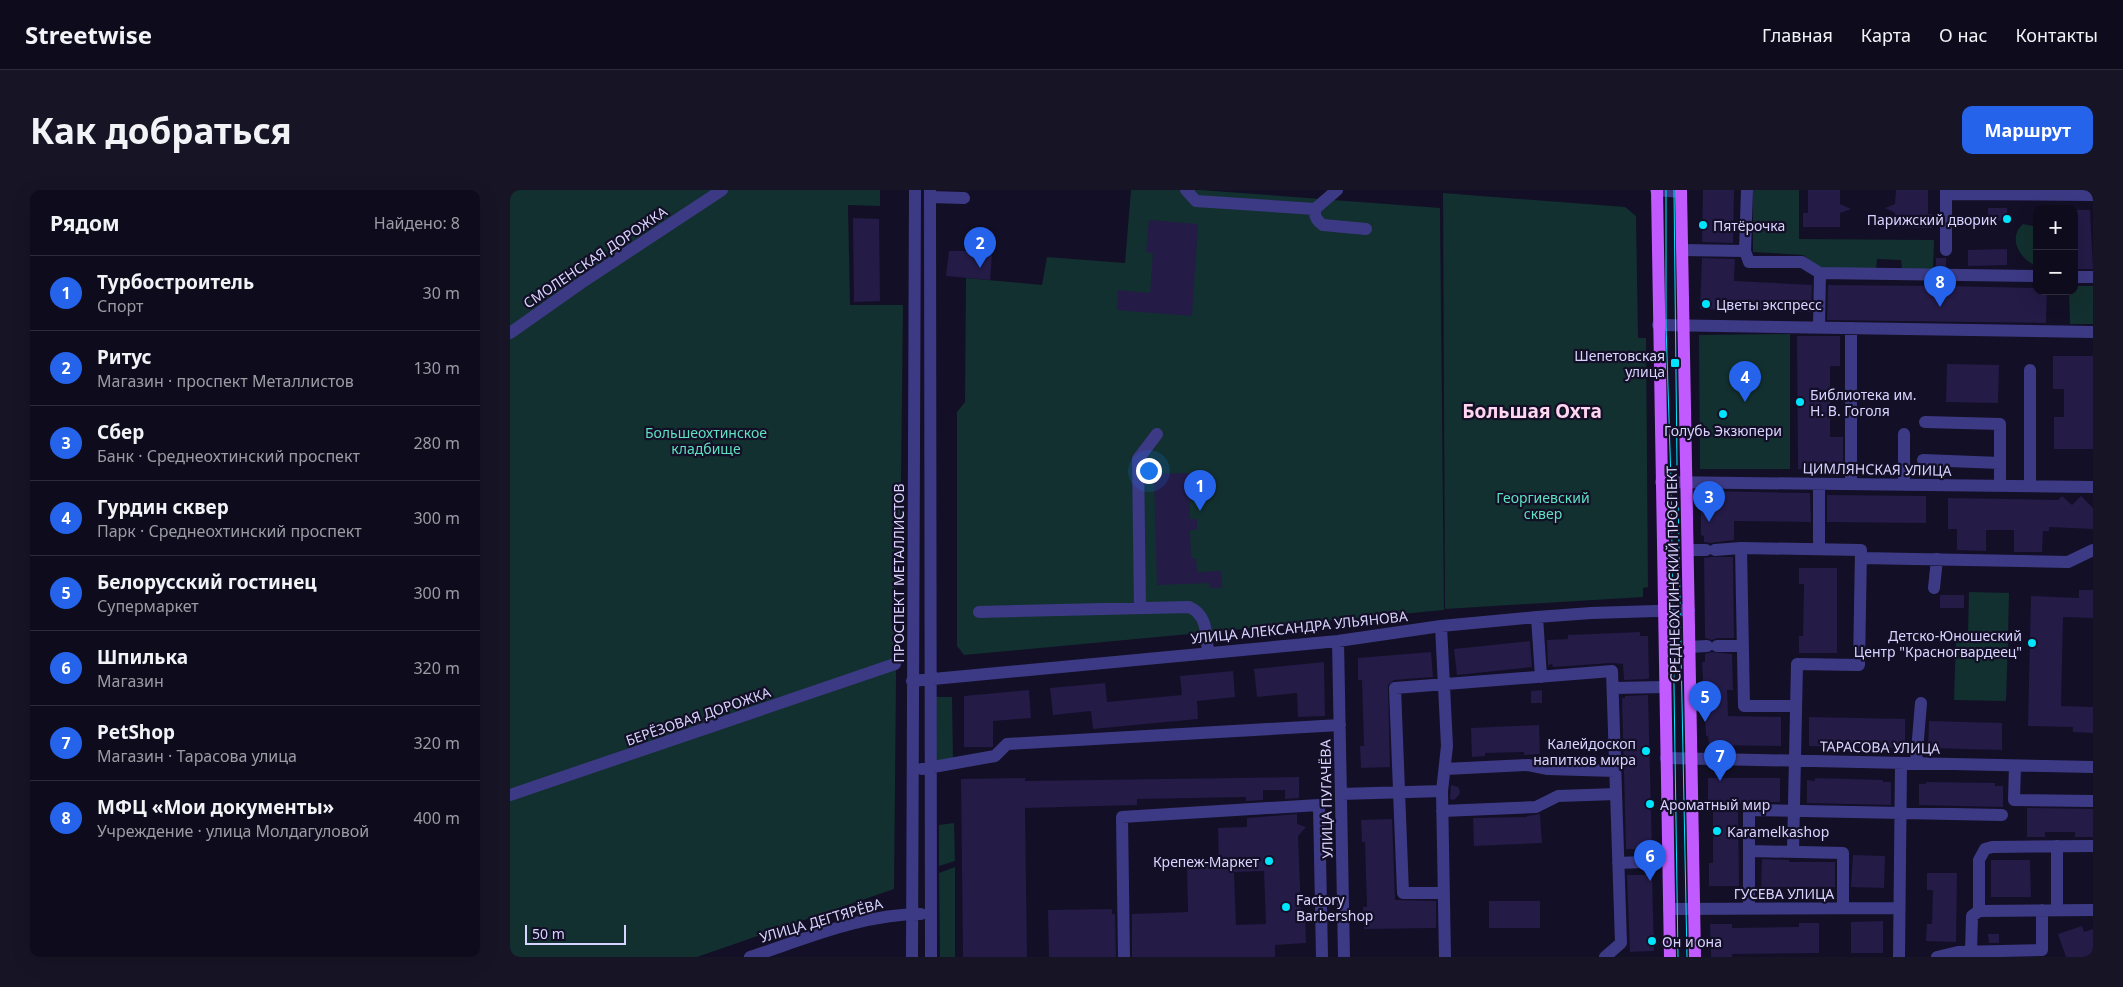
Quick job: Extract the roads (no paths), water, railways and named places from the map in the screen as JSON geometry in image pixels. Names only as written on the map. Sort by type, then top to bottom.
[{"type":"main road","name":"СРЕДНЕОХТИНСКИЙ ПРОСПЕКТ","points":[[1656,190],[1670,957]]},
{"type":"main road","name":"СРЕДНЕОХТИНСКИЙ ПРОСПЕКТ","points":[[1681,191],[1695,957]]},
{"type":"street","name":"СМОЛЕНСКАЯ ДОРОЖКА","points":[[510,333],[574,288],[722,190]]},
{"type":"street","name":"ПРОСПЕКТ МЕТАЛЛИСТОВ","points":[[912,957],[915,190]]},
{"type":"street","points":[[1186,190],[1196,201],[1315,209]]},
{"type":"street","points":[[1336,190],[1315,209],[1314,214],[1318,221],[1324,225],[1366,229]]},
{"type":"street","points":[[1656,190],[1681,191]]},
{"type":"street","points":[[1747,190],[1745,251],[1750,262],[1802,262],[1820,273],[2033,276]]},
{"type":"street","points":[[1946,250],[1946,192],[2093,195]]},
{"type":"street","points":[[931,957],[929,679],[930,194],[964,198]]},
{"type":"street","points":[[1682,250],[1745,251]]},
{"type":"street","points":[[1819,327],[1814,298],[1820,273]]},
{"type":"street","points":[[2078,277],[2093,277]]},
{"type":"street","points":[[1658,325],[2093,332]]},
{"type":"street","points":[[1850,484],[1851,328]]},
{"type":"street","points":[[2030,370],[2030,486]]},
{"type":"street","points":[[1924,422],[2000,424],[2000,486]]},
{"type":"street","points":[[1140,608],[1138,459],[1157,434]]},
{"type":"street","points":[[1904,434],[1904,484]]},
{"type":"street","points":[[1923,460],[2000,464]]},
{"type":"street","name":"ЦИМЛЯНСКАЯ УЛИЦА","points":[[1661,482],[2093,487]]},
{"type":"street","points":[[1819,484],[1819,549]]},
{"type":"street","points":[[1741,548],[1744,706],[1796,706]]},
{"type":"street","points":[[1688,550],[1741,548],[1861,550],[1859,665],[1797,664],[1793,852]]},
{"type":"street","points":[[1861,558],[2068,562],[2093,550]]},
{"type":"street","points":[[1934,588],[1937,559]]},
{"type":"street","points":[[979,612],[1189,607],[1198,611],[1204,620],[1208,653]]},
{"type":"street","name":"УЛИЦА АЛЕКСАНДРА УЛЬЯНОВА","points":[[912,681],[1338,641],[1441,626],[1537,617],[1689,610]]},
{"type":"street","points":[[1537,617],[1541,677]]},
{"type":"street","points":[[1441,626],[1447,746],[1442,791],[1445,957]]},
{"type":"street","name":"УЛИЦА ПУГАЧЁВА","points":[[1338,641],[1344,957]]},
{"type":"street","points":[[1689,647],[1743,646]]},
{"type":"street","name":"БЕРЁЗОВАЯ ДОРОЖКА","points":[[510,795],[895,664]]},
{"type":"street","points":[[1444,893],[1403,894],[1395,688],[1612,671],[1621,943],[1605,957]]},
{"type":"street","points":[[1613,688],[1665,687]]},
{"type":"street","points":[[1916,763],[1922,703]]},
{"type":"street","points":[[913,769],[930,769],[995,756],[1007,744],[1340,725]]},
{"type":"street","name":"ТАРАСОВА УЛИЦА","points":[[1666,758],[2093,767]]},
{"type":"street","points":[[1899,957],[1900,763]]},
{"type":"street","points":[[1445,769],[1528,765],[1548,769],[1615,771]]},
{"type":"street","points":[[2015,766],[2014,800],[2093,801]]},
{"type":"street","points":[[1341,794],[1442,791]]},
{"type":"street","points":[[1442,811],[1536,807],[1558,796],[1616,794]]},
{"type":"street","points":[[1124,957],[1122,817],[1319,805],[1322,957]]},
{"type":"street","points":[[1749,908],[1749,810],[2002,815]]},
{"type":"street","points":[[2056,846],[2057,910]]},
{"type":"street","points":[[1979,911],[1979,860],[1985,849],[1992,847],[2093,846]]},
{"type":"street","points":[[1749,851],[1843,853],[1843,908]]},
{"type":"street","points":[[1618,863],[1668,861]]},
{"type":"street","name":"ГУСЕВА УЛИЦА","points":[[1669,909],[1899,908]]},
{"type":"street","points":[[1937,957],[1958,952],[2042,950],[2042,910]]},
{"type":"street","points":[[1971,952],[1972,916],[1979,911],[2093,910]]},
{"type":"street","name":"УЛИЦА ДЕГТЯРЁВА","points":[[750,957],[867,919],[899,914],[930,914]]},
{"type":"tram line","points":[[1666,190],[1666,325],[1671,482],[1678,957]]},
{"type":"tram line","points":[[1674,190],[1677,465]]},
{"type":"tram line","points":[[1678,497],[1687,957]]},
{"type":"place","name":"Парижский дворик","points":[[2007,219]]},
{"type":"place","name":"Пятёрочка","points":[[1703,225]]},
{"type":"place","name":"Ритус","points":[[980,268]]},
{"type":"place","name":"Цветы экспресс","points":[[1706,304]]},
{"type":"place","name":"МФЦ «Мои документы»","points":[[1940,307]]},
{"type":"place","name":"Шепетовская улица","points":[[1675,363]]},
{"type":"place","name":"Гурдин сквер","points":[[1745,402]]},
{"type":"place","name":"Библиотека им. Н. В. Гоголя","points":[[1800,402]]},
{"type":"place","name":"Голубь Экзюпери","points":[[1723,414]]},
{"type":"place","name":"Турбостроитель","points":[[1200,511]]},
{"type":"place","name":"Сбер","points":[[1709,522]]},
{"type":"place","name":"Детско-Юношеский Центр \"Красногвардеец\"","points":[[2032,643]]},
{"type":"place","name":"Белорусский гостинец","points":[[1705,722]]},
{"type":"place","name":"Калейдоскоп напитков мира","points":[[1646,751]]},
{"type":"place","name":"PetShop","points":[[1720,781]]},
{"type":"place","name":"Ароматный мир","points":[[1650,804]]},
{"type":"place","name":"Karamelkashop","points":[[1717,831]]},
{"type":"place","name":"Крепеж-Маркет","points":[[1269,861]]},
{"type":"place","name":"Шпилька","points":[[1650,881]]},
{"type":"place","name":"Factory Barbershop","points":[[1286,907]]},
{"type":"place","name":"Он и она","points":[[1652,941]]},
{"type":"district","name":"Большая Охта","points":[[1532,411]]},
{"type":"park label","name":"Большеохтинское кладбище","points":[[706,440]]},
{"type":"park label","name":"Георгиевский сквер","points":[[1543,506]]}]
